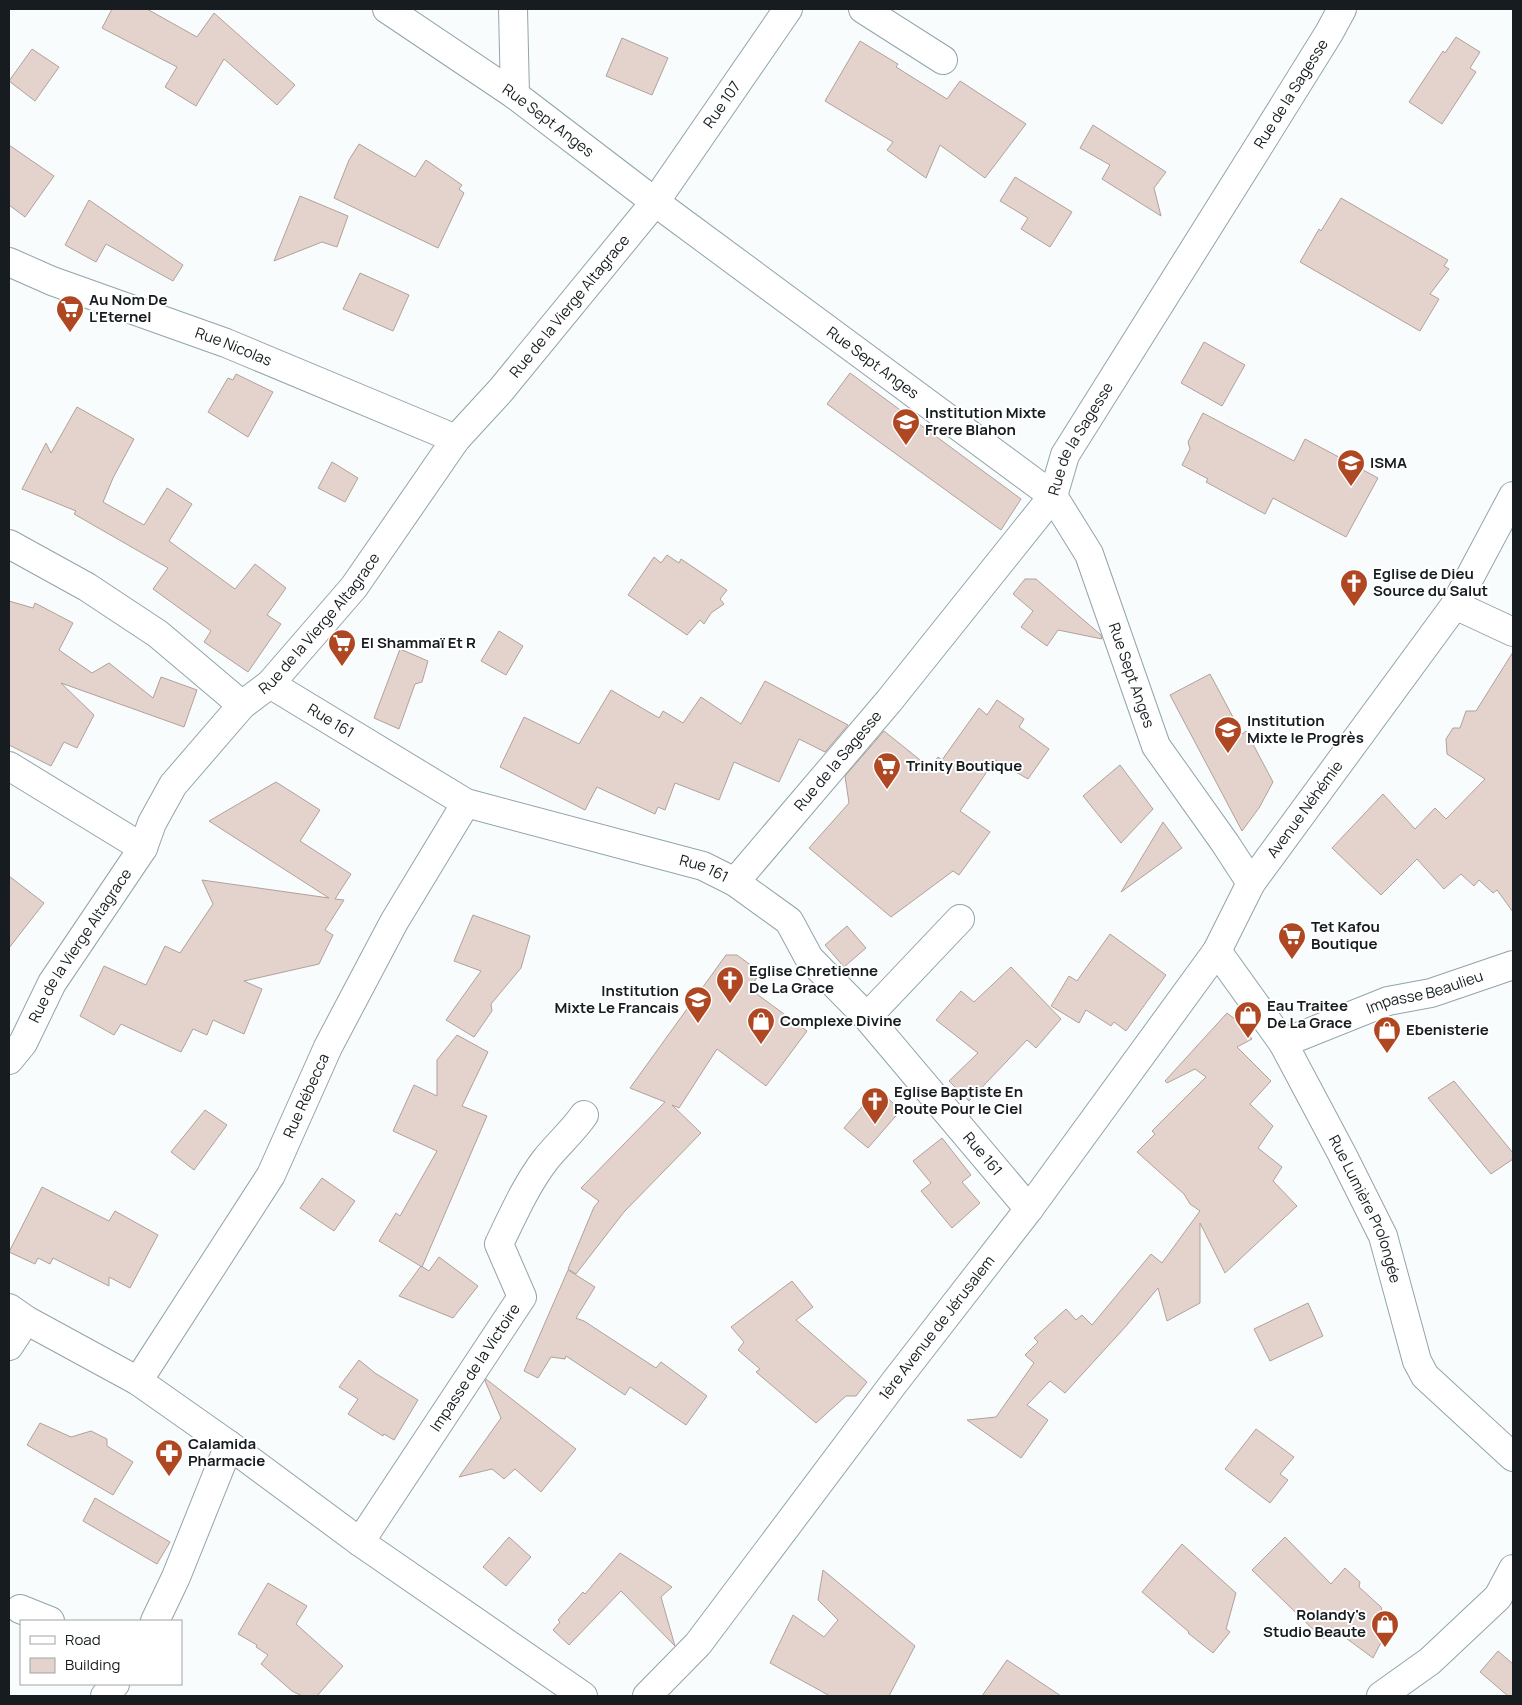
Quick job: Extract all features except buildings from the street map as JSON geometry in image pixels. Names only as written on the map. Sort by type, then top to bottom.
[{"type":"street","name":"Rue Sept Anges","points":[[387,9],[515,95],[656,202],[1053,496],[1089,554],[1156,746],[1251,883]]},
{"type":"street","points":[[513,9],[515,95]]},
{"type":"street","name":"Rue 107","points":[[656,202],[788,9]]},
{"type":"street","points":[[863,9],[943,60]]},
{"type":"street","name":"Rue de la Sagesse","points":[[735,882],[888,701],[1053,496],[1065,454],[1255,152],[1342,9]]},
{"type":"street","name":"Rue de la Vierge Altagrace","points":[[9,1060],[23,1043],[52,982],[143,848],[152,823],[173,785],[242,705],[270,684],[354,587],[456,440],[501,390],[656,202]]},
{"type":"street","name":"Rue Nicolas","points":[[9,262],[52,281],[226,342],[456,440]]},
{"type":"street","name":"Avenue Néhémie","points":[[1217,951],[1251,883],[1455,605],[1513,496]]},
{"type":"street","points":[[9,544],[87,587],[158,634],[242,705]]},
{"type":"street","points":[[1455,605],[1513,632]]},
{"type":"street","name":"Rue 161","points":[[270,684],[466,803],[703,866],[735,882],[789,921],[809,958],[867,1017],[1029,1209]]},
{"type":"street","points":[[9,766],[143,848]]},
{"type":"street","name":"Rue Rébecca","points":[[138,1381],[271,1175],[328,1047],[394,922],[466,803]]},
{"type":"street","points":[[867,1017],[960,919]]},
{"type":"street","name":"Rue Lumière Prolongée","points":[[1217,951],[1283,1043],[1383,1236],[1417,1361],[1425,1376],[1513,1457]]},
{"type":"street","name":"1ère Avenue de Jérusalem","points":[[647,1696],[698,1644],[888,1391],[1029,1209],[1217,951]]},
{"type":"street","name":"Impasse Beaulieu","points":[[1283,1043],[1388,1001],[1431,993],[1513,966]]},
{"type":"street","name":"Impasse de la Victoire","points":[[360,1542],[522,1297],[499,1244],[529,1184],[547,1158],[571,1133],[584,1115]]},
{"type":"street","points":[[9,1346],[17,1314],[138,1381],[229,1445],[360,1542],[583,1696]]},
{"type":"street","points":[[155,1620],[176,1577],[229,1445]]},
{"type":"street","points":[[1380,1696],[1430,1662],[1498,1597],[1513,1569]]},
{"type":"street","points":[[20,1608],[48,1620]]},
{"type":"street","points":[[105,1696],[114,1685]]},
{"type":"place","name":"Au Nom De L'Eternel","points":[[70,333]]},
{"type":"place","name":"Institution Mixte Frere Blahon","points":[[906,446]]},
{"type":"place","name":"ISMA","points":[[1351,487]]},
{"type":"place","name":"Eglise de Dieu Source du Salut","points":[[1354,607]]},
{"type":"place","name":"El Shammaï Et R","points":[[342,667]]},
{"type":"place","name":"Institution Mixte le Progrès","points":[[1228,754]]},
{"type":"place","name":"Trinity Boutique","points":[[887,790]]},
{"type":"place","name":"Tet Kafou Boutique","points":[[1292,960]]},
{"type":"place","name":"Eglise Chretienne De La Grace","points":[[730,1004]]},
{"type":"place","name":"Institution Mixte Le Francais","points":[[698,1024]]},
{"type":"place","name":"Eau Traitee De La Grace","points":[[1248,1039]]},
{"type":"place","name":"Complexe Divine","points":[[761,1045]]},
{"type":"place","name":"Ebenisterie","points":[[1387,1054]]},
{"type":"place","name":"Eglise Baptiste En Route Pour le Ciel","points":[[875,1125]]},
{"type":"place","name":"Calamida Pharmacie","points":[[169,1477]]},
{"type":"place","name":"Rolandy's Studio Beaute","points":[[1385,1648]]}]
